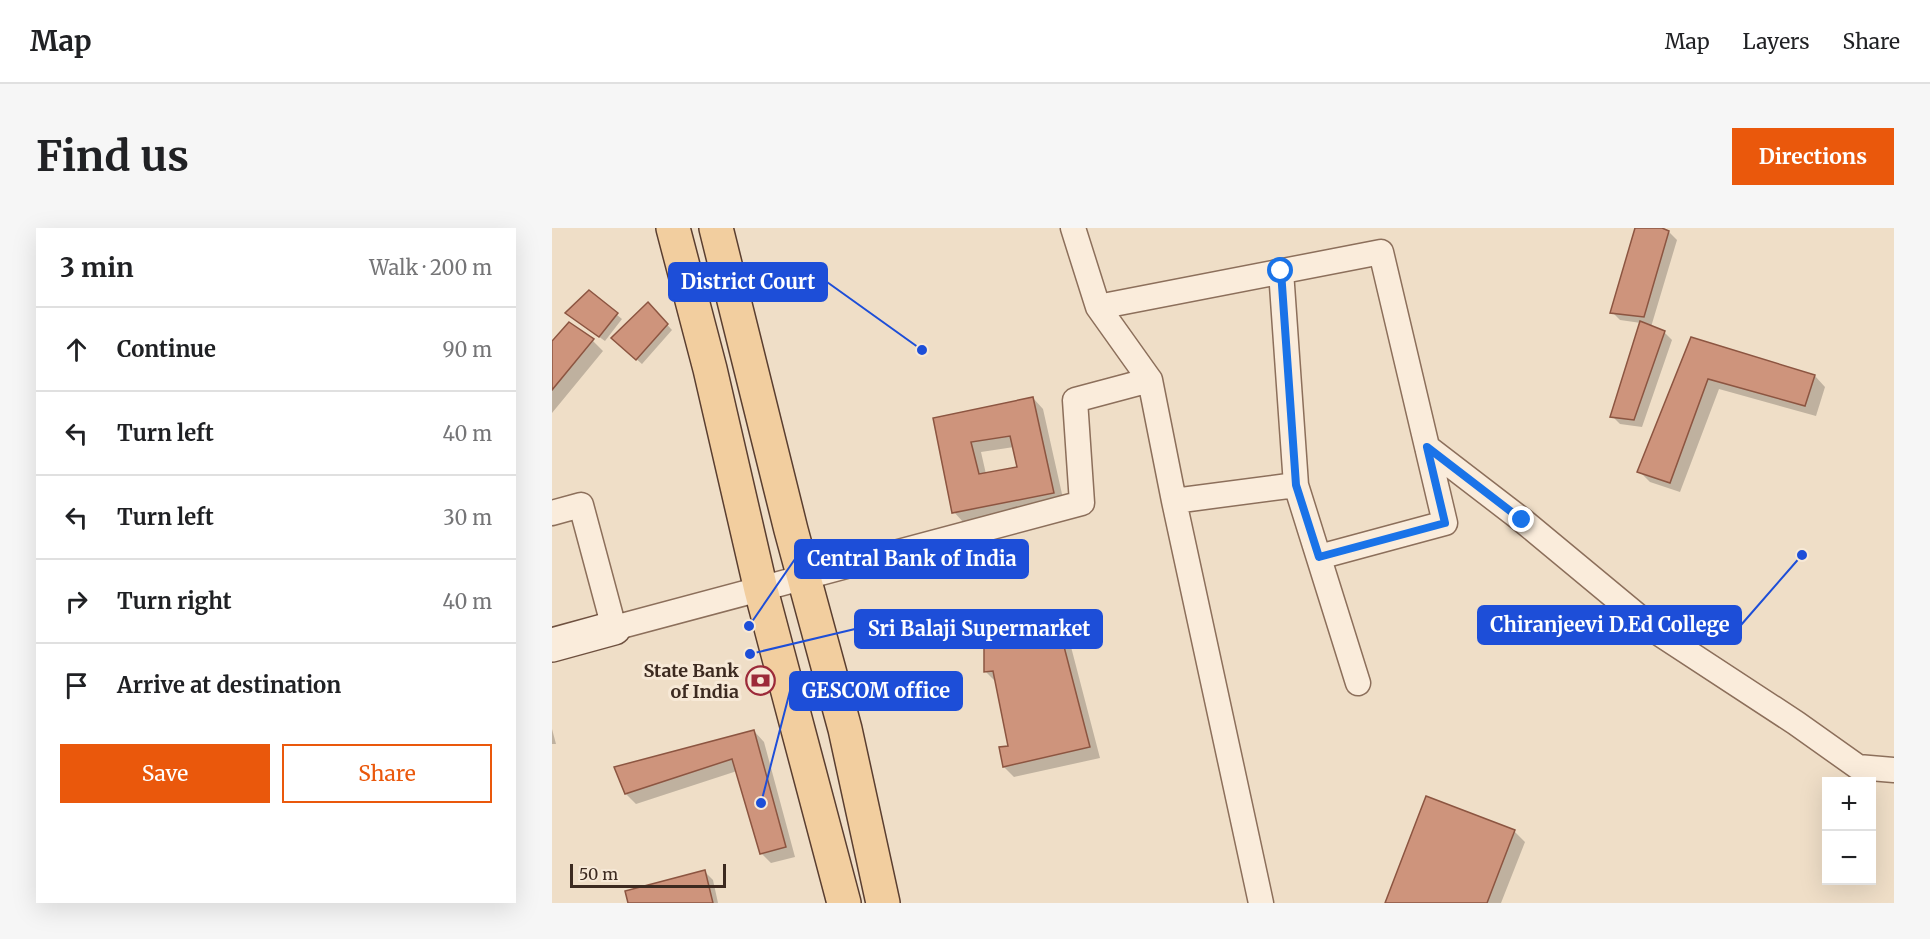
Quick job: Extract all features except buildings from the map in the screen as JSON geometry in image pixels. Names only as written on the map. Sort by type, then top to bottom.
[{"type":"main road","points":[[673,228],[710,369],[760,590],[844,903]]},
{"type":"main road","points":[[716,228],[804,579],[845,729],[883,903]]},
{"type":"main road","points":[[552,645],[614,628]]},
{"type":"street","points":[[1073,228],[1098,307],[1150,380],[1261,903]]},
{"type":"street","points":[[1098,307],[1381,252],[1445,523],[1319,557]]},
{"type":"street","points":[[1281,271],[1296,485],[1358,682]]},
{"type":"street","points":[[552,513],[581,505],[614,628],[1082,503],[1075,400],[1150,380]]},
{"type":"street","points":[[1427,447],[1522,520],[1658,632],[1858,767],[1894,770]]},
{"type":"street","points":[[1174,501],[1296,485]]},
{"type":"place","name":"District Court","points":[[922,350]]},
{"type":"place","name":"Chiranjeevi D.Ed College","points":[[1802,555]]},
{"type":"place","name":"Central Bank of India","points":[[749,626]]},
{"type":"place","name":"Sri Balaji Supermarket","points":[[750,654]]},
{"type":"place","name":"State Bank of India","points":[[760,680]]},
{"type":"place","name":"GESCOM office","points":[[761,803]]},
{"type":"route","points":[[1281,271],[1296,485],[1319,557],[1445,523],[1427,447],[1522,520]]}]
